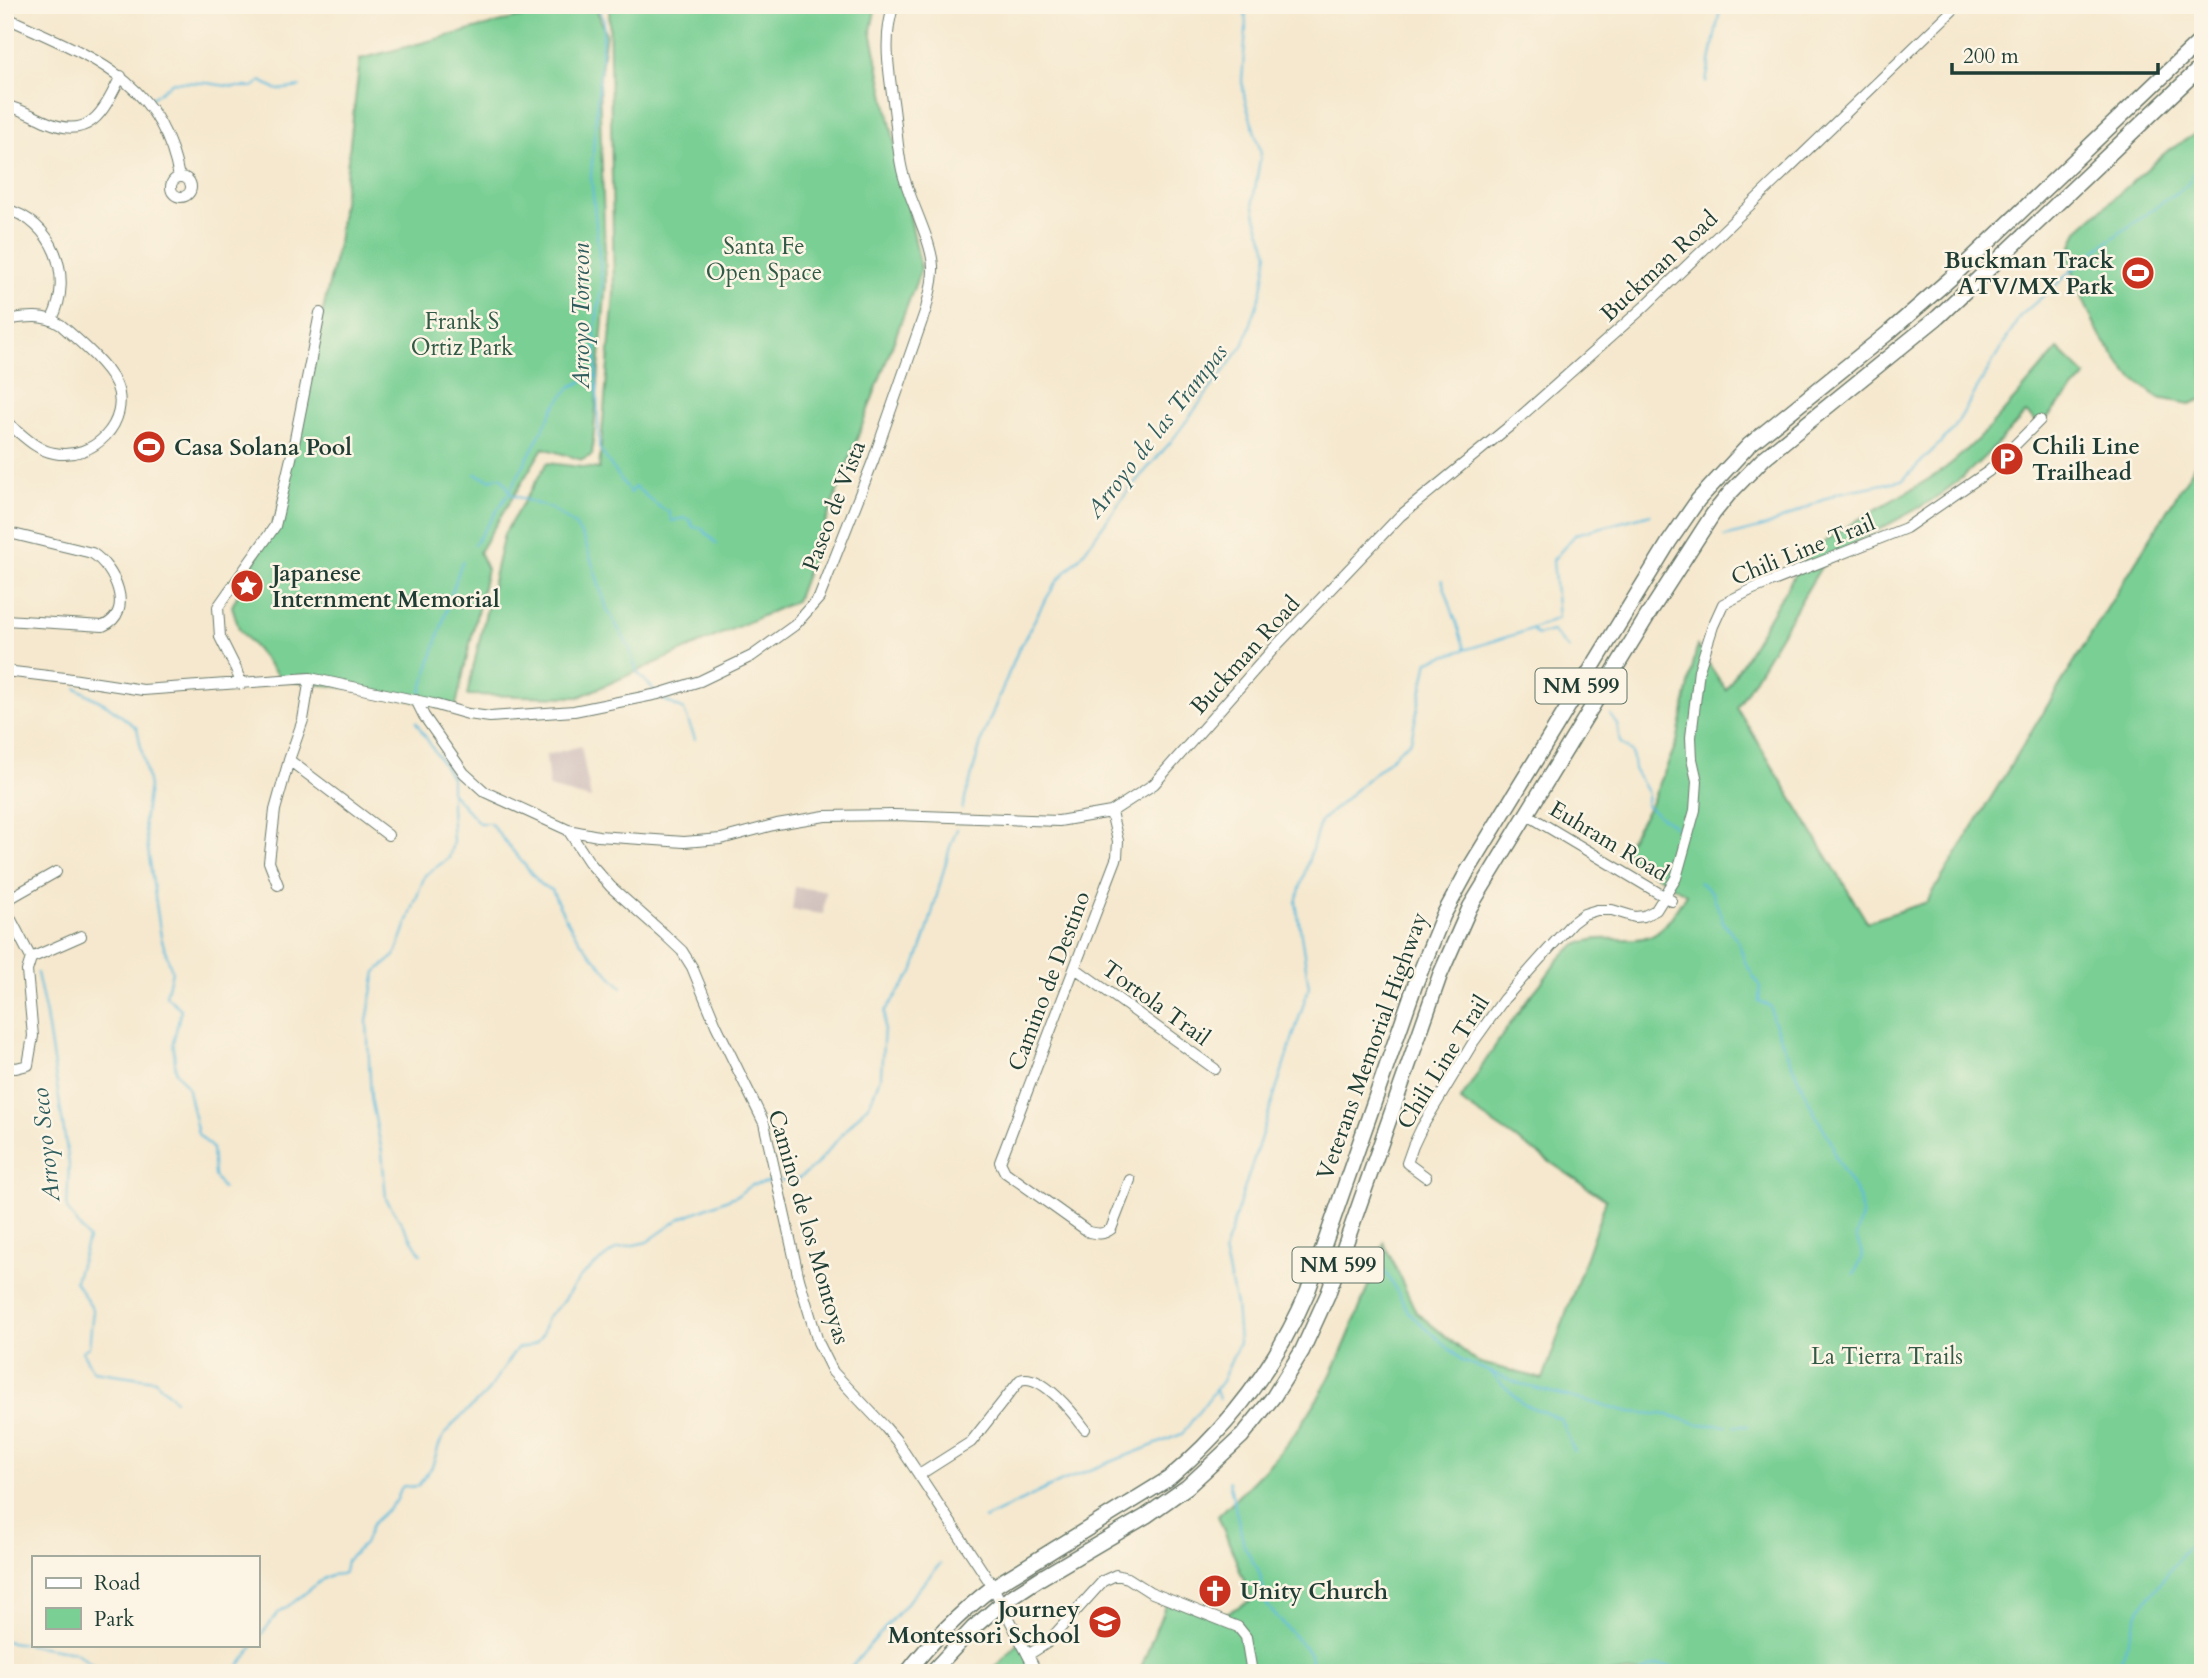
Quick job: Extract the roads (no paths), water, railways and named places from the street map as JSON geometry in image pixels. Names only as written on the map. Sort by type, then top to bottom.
[{"type":"highway","name":"Veterans Memorial Highway","points":[[907,1673],[967,1608],[993,1587],[1168,1479],[1230,1419],[1275,1358],[1308,1292],[1415,985],[1443,916],[1486,840],[1669,542],[1699,500],[1749,445],[1888,333],[1951,278],[2203,38]]},
{"type":"highway","name":"Veterans Memorial Highway","points":[[931,1673],[973,1628],[1002,1603],[1146,1516],[1187,1487],[1242,1436],[1290,1372],[1314,1329],[1328,1294],[1454,940],[1482,885],[1679,565],[1729,494],[1783,442],[1938,317],[2203,65]]},
{"type":"street","name":"Paseo de Vista","points":[[5,671],[143,690],[310,678],[415,699],[467,714],[515,717],[574,711],[658,694],[700,681],[752,656],[795,625],[818,598],[887,425],[926,309],[932,279],[931,254],[901,168],[889,67],[888,23],[894,5]]},
{"type":"street","name":"Buckman Road","points":[[415,699],[464,774],[474,782],[497,799],[568,830],[598,836],[684,842],[721,839],[776,824],[825,816],[895,814],[1059,821],[1111,812],[1154,784],[1275,647],[1400,516],[1511,425],[1644,307],[1958,5]]},
{"type":"street","points":[[5,17],[90,56],[121,76],[143,98],[158,120],[171,148],[179,177]]},
{"type":"street","points":[[5,105],[54,125],[81,127],[92,122],[101,113],[121,76]]},
{"type":"street","points":[[5,208],[23,215],[37,225],[55,249],[60,268],[60,286],[52,319]]},
{"type":"street","points":[[241,684],[220,637],[218,607],[275,526],[320,313]]},
{"type":"street","points":[[5,320],[34,316],[52,319],[65,329],[113,379],[119,408],[111,429],[101,441],[83,452],[50,452],[32,443],[5,421]]},
{"type":"street","name":"Chili Line Trail","points":[[1426,1177],[1407,1163],[1413,1146],[1452,1075],[1504,999],[1572,923],[1584,914],[1597,909],[1612,910],[1635,917],[1644,916],[1656,910],[1668,898],[1695,810],[1697,780],[1691,737],[1699,670],[1723,604],[1764,584],[1906,528],[1989,471],[2039,420]]},
{"type":"street","points":[[5,532],[85,550],[99,557],[116,582],[119,598],[114,619],[103,626],[5,620]]},
{"type":"street","points":[[278,885],[269,862],[275,810],[303,720],[310,678]]},
{"type":"street","points":[[289,760],[388,835]]},
{"type":"street","name":"Camino de Destino","points":[[1111,812],[1118,841],[1117,857],[1000,1162],[1005,1172],[1089,1232],[1097,1234],[1105,1234],[1111,1229],[1130,1180]]},
{"type":"street","name":"Euhram Road","points":[[1526,814],[1668,898]]},
{"type":"street","name":"Camino de los Montoyas","points":[[568,830],[589,862],[611,887],[682,951],[692,967],[716,1025],[764,1122],[800,1279],[818,1342],[834,1372],[886,1427],[919,1475],[993,1587],[1037,1673]]},
{"type":"street","points":[[5,901],[56,872]]},
{"type":"street","points":[[5,908],[31,958],[27,971],[33,1036],[28,1065],[16,1068],[5,1066]]},
{"type":"street","points":[[31,958],[81,936]]},
{"type":"street","name":"Tortola Trail","points":[[1074,968],[1215,1069]]},
{"type":"street","points":[[919,1475],[971,1442],[1024,1378],[1033,1379],[1064,1403],[1085,1429]]},
{"type":"street","points":[[1028,1655],[1047,1643],[1103,1581],[1116,1575],[1238,1627],[1246,1637],[1252,1673]]},
{"type":"waterway","name":"Arroyo Torreon","points":[[597,5],[604,20],[591,176],[602,285],[595,328],[599,448],[630,493],[635,487],[669,512],[672,521],[684,518],[690,520],[693,527],[701,528],[717,544]]},
{"type":"waterway","name":"Arroyo de las Trampas","points":[[962,809],[983,736],[1017,653],[1043,604],[1058,580],[1081,556],[1130,488],[1170,443],[1244,344],[1262,290],[1268,253],[1253,201],[1261,153],[1242,81],[1245,5]]},
{"type":"waterway","points":[[1706,82],[1721,5]]},
{"type":"waterway","points":[[152,98],[173,82],[253,87],[261,81],[278,90],[300,87]]},
{"type":"waterway","points":[[1724,537],[1767,526],[1838,493],[1903,480],[1953,430],[2020,316],[2097,249],[2187,185],[2203,157]]},
{"type":"waterway","points":[[474,545],[509,493],[555,406],[570,387],[595,376]]},
{"type":"waterway","points":[[475,474],[491,480],[502,478],[512,495],[552,509],[575,525],[585,541],[607,609],[629,647],[637,672],[654,690]]},
{"type":"waterway","points":[[984,1519],[1062,1481],[1182,1434],[1222,1381],[1239,1343],[1236,1305],[1224,1252],[1309,987],[1296,902],[1320,822],[1411,740],[1428,661],[1520,633],[1558,618],[1553,560],[1576,534],[1651,514]]},
{"type":"waterway","points":[[421,692],[463,561]]},
{"type":"waterway","points":[[1442,580],[1465,649]]},
{"type":"waterway","points":[[1532,629],[1537,635],[1552,631],[1569,649]]},
{"type":"waterway","points":[[76,688],[107,705],[137,728],[149,786],[144,822],[161,937],[172,971],[166,996],[181,1009],[173,1043],[176,1072],[187,1086],[198,1134],[212,1148],[214,1176],[223,1189]]},
{"type":"waterway","points":[[662,699],[684,710],[695,739]]},
{"type":"waterway","points":[[1610,714],[1617,724],[1620,742],[1632,753],[1634,769],[1648,794],[1646,806],[1675,827]]},
{"type":"waterway","points":[[416,722],[451,777],[453,842],[449,858],[425,875],[395,956],[376,972],[367,1021],[371,1098],[382,1152],[386,1199],[421,1254]]},
{"type":"waterway","points":[[452,793],[479,823],[490,823],[541,885],[552,890],[581,942],[622,987]]},
{"type":"waterway","name":"Arroyo de las Trampas","points":[[781,1180],[798,1179],[814,1167],[871,1101],[881,1075],[885,1011],[913,972],[957,829]]},
{"type":"waterway","points":[[1699,882],[1712,892],[1724,924],[1738,941],[1745,962],[1760,987],[1759,1001],[1771,1007],[1772,1018],[1793,1067],[1832,1143],[1835,1157],[1859,1197],[1862,1216],[1856,1237],[1863,1256],[1854,1274]]},
{"type":"waterway","name":"Arroyo Seco","points":[[37,973],[69,1164],[67,1209],[88,1239],[75,1281],[93,1310],[89,1347],[82,1351],[93,1371],[155,1380],[175,1400]]},
{"type":"waterway","name":"Arroyo de las Trampas","points":[[259,1637],[279,1612],[323,1579],[345,1572],[347,1560],[364,1544],[372,1524],[397,1500],[403,1486],[417,1487],[432,1467],[445,1434],[486,1394],[517,1348],[536,1343],[542,1335],[547,1317],[560,1305],[581,1276],[616,1249],[647,1242],[681,1218],[738,1195],[751,1185],[772,1181]]},
{"type":"waterway","points":[[1380,1262],[1409,1313],[1463,1361],[1526,1386],[1630,1412],[1669,1415],[1698,1424],[1727,1426]]},
{"type":"waterway","points":[[1490,1372],[1523,1404],[1561,1419],[1574,1451]]},
{"type":"waterway","points":[[1216,1390],[1219,1399]]},
{"type":"waterway","points":[[1734,1426],[1748,1426]]},
{"type":"waterway","points":[[1229,1481],[1244,1545],[1260,1575],[1267,1605],[1310,1654],[1313,1673]]},
{"type":"waterway","points":[[2108,1673],[2121,1660],[2139,1610],[2182,1554],[2203,1534]]},
{"type":"waterway","points":[[846,1673],[940,1564]]},
{"type":"waterway","points":[[5,1641],[32,1645]]},
{"type":"waterway","points":[[37,1646],[75,1652],[104,1673]]},
{"type":"waterway","name":"Arroyo de las Trampas","points":[[238,1673],[239,1666],[253,1646]]},
{"type":"waterway","points":[[1640,1673],[1658,1666],[1687,1673]]},
{"type":"place","name":"Buckman Track ATV/MX Park","points":[[2138,273]]},
{"type":"place","name":"Casa Solana Pool","points":[[149,447]]},
{"type":"place","name":"Chili Line Trailhead","points":[[2007,459]]},
{"type":"place","name":"Japanese Internment Memorial","points":[[247,586]]},
{"type":"place","name":"Unity Church","points":[[1215,1591]]},
{"type":"place","name":"Journey Montessori School","points":[[1105,1622]]},
{"type":"park label","name":"Santa Fe Open Space","points":[[764,259]]},
{"type":"park label","name":"Frank S Ortiz Park","points":[[462,334]]},
{"type":"park label","name":"La Tierra Trails","points":[[1887,1356]]}]
